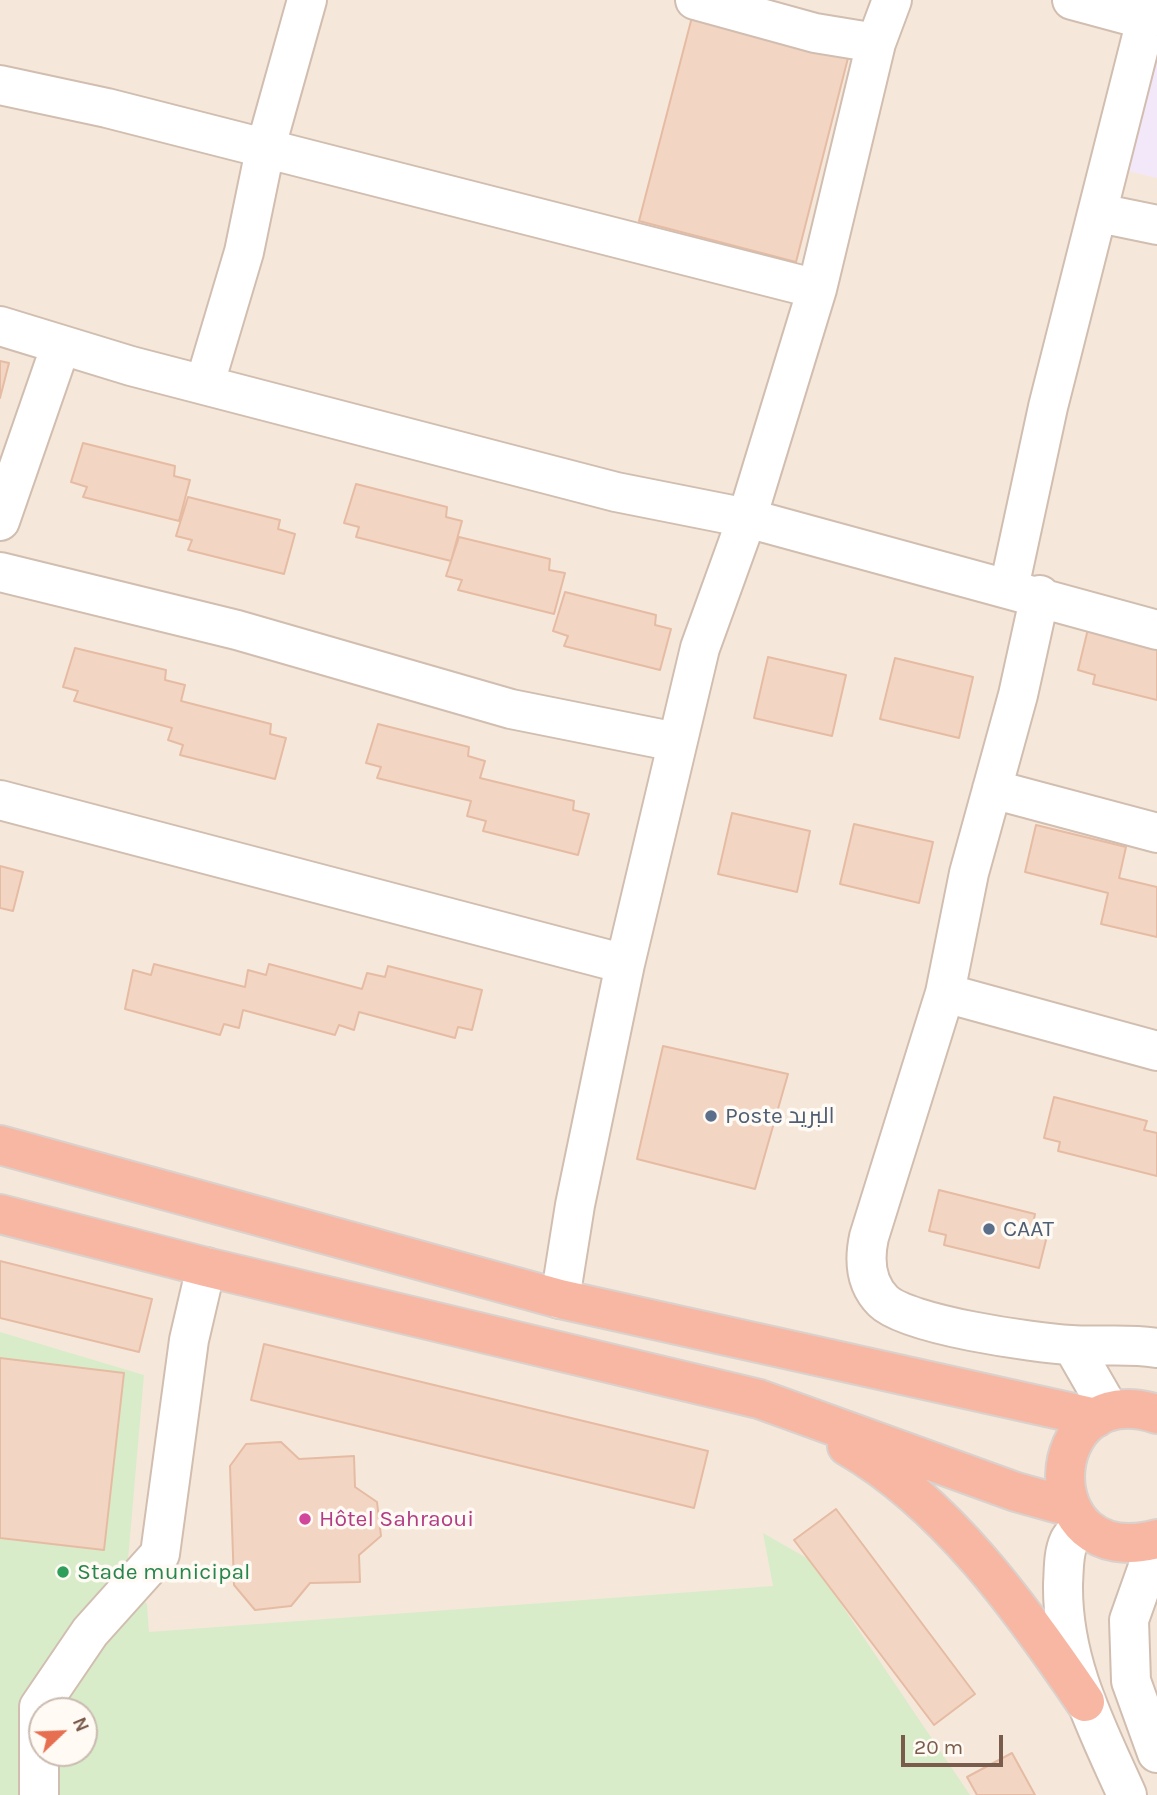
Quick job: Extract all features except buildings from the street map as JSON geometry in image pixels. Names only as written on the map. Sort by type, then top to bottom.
[{"type":"highway","points":[[0,1145],[559,1299],[1103,1415],[1138,1409],[1157,1414]]},
{"type":"highway","points":[[0,1214],[206,1268],[759,1399],[1077,1516],[1099,1536],[1118,1543],[1138,1544],[1157,1540]]},
{"type":"highway","points":[[759,1399],[851,1448],[913,1494],[1009,1596],[1085,1702]]},
{"type":"highway","points":[[1077,1516],[1064,1488],[1063,1468],[1069,1448],[1080,1431],[1103,1415]]},
{"type":"street","points":[[205,383],[244,252],[265,150],[307,0]]},
{"type":"street","points":[[695,0],[815,33],[876,43]]},
{"type":"street","points":[[559,1299],[575,1205],[625,964],[700,648],[747,518],[817,289],[876,43],[892,0]]},
{"type":"street","points":[[1072,0],[1148,10],[1048,407],[1024,592],[1018,695],[969,873],[946,993],[865,1254],[873,1289],[884,1303],[900,1312],[977,1331],[1072,1345],[1108,1343],[1157,1348]]},
{"type":"street","points":[[0,85],[107,108],[817,289]]},
{"type":"street","points":[[1099,213],[1157,225]]},
{"type":"street","points":[[0,326],[61,345],[615,492],[747,518],[1157,630]]},
{"type":"street","points":[[0,521],[61,345]]},
{"type":"street","points":[[0,572],[237,629],[511,709],[677,742]]},
{"type":"street","points":[[992,789],[1157,833]]},
{"type":"street","points":[[0,800],[625,964]]},
{"type":"street","points":[[946,993],[1157,1051]]},
{"type":"street","points":[[39,1795],[39,1707],[90,1632],[160,1553],[189,1340],[206,1268]]},
{"type":"street","points":[[1072,1345],[1103,1415]]},
{"type":"street","points":[[1077,1516],[1065,1556],[1063,1594],[1068,1648],[1085,1702],[1124,1787],[1157,1763]]},
{"type":"street","points":[[1157,1540],[1129,1620],[1131,1681],[1157,1753]]},
{"type":"shaded area","points":[[0,0],[1157,0],[1157,1795],[0,1795]]},
{"type":"shaded area","points":[[1157,51],[1157,178],[1129,171]]},
{"type":"green space","name":"Stade municipal","points":[[0,1332],[144,1375],[126,1583],[147,1604],[149,1632],[773,1586],[763,1533],[812,1561],[970,1795],[0,1795]]},
{"type":"place","name":"Poste البريد","points":[[711,1116]]},
{"type":"place","name":"CAAT","points":[[989,1229]]},
{"type":"place","name":"Hôtel Sahraoui","points":[[305,1519]]},
{"type":"place","name":"Stade municipal","points":[[63,1572]]}]
